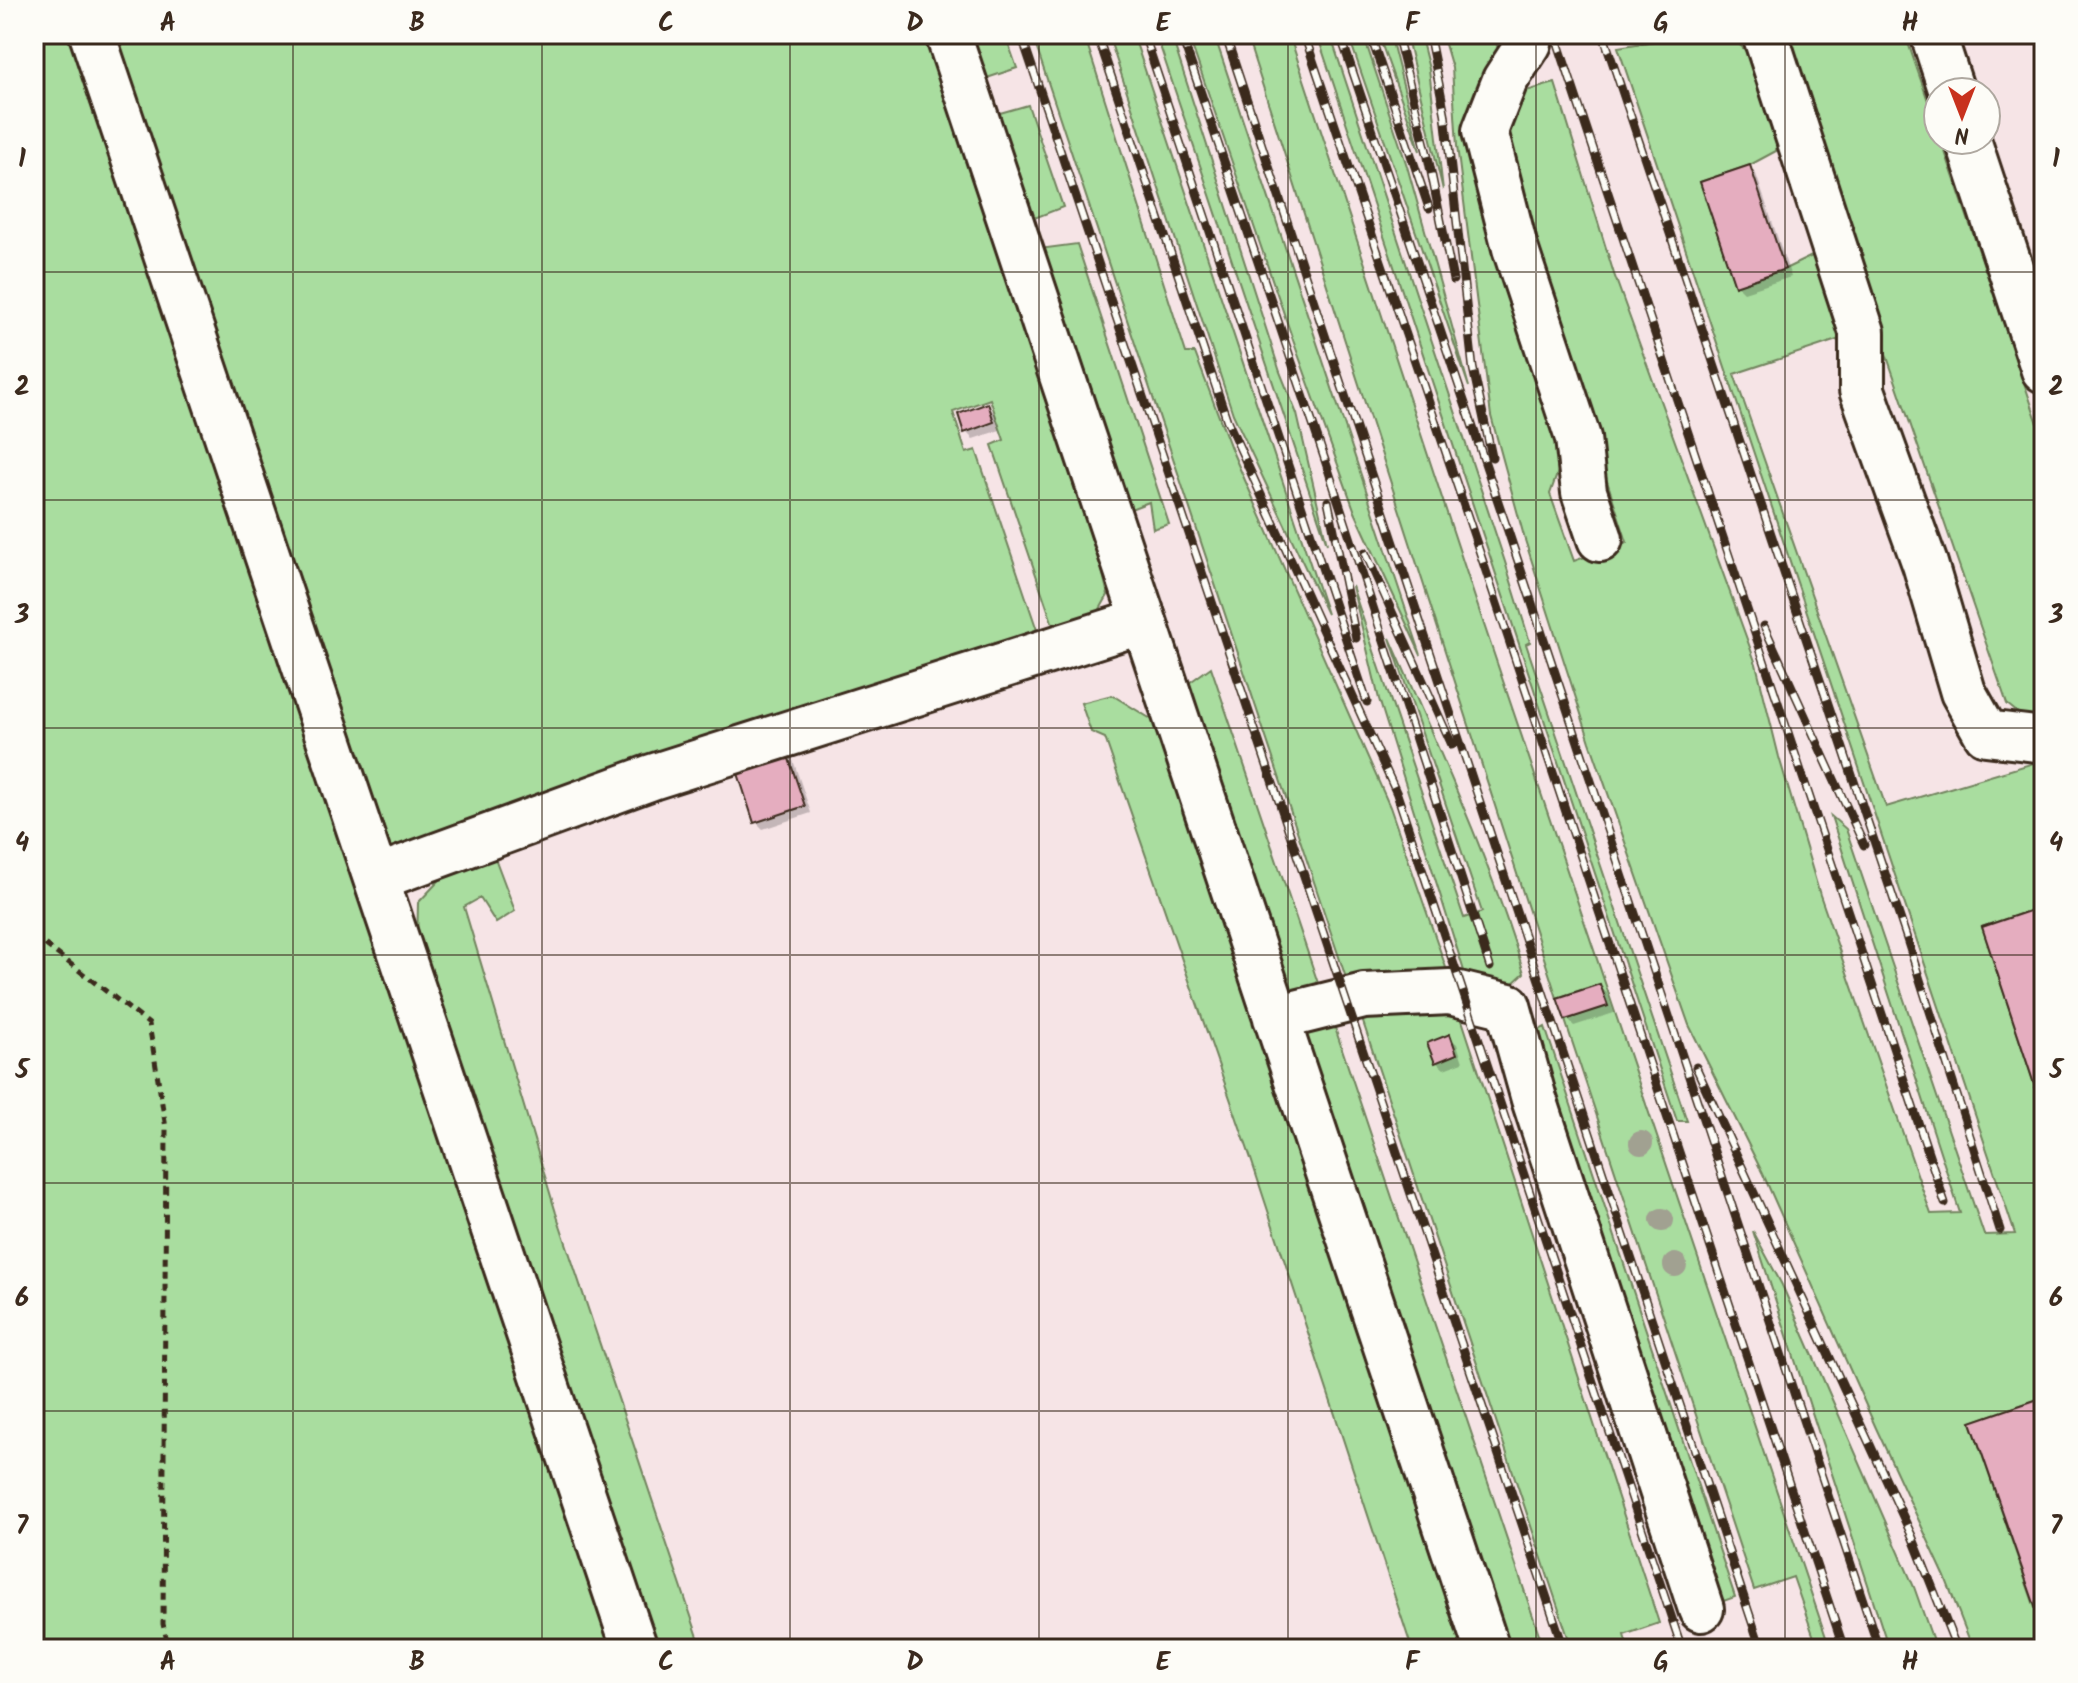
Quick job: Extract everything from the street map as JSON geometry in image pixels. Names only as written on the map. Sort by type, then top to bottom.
[{"type":"lane","points":[[92,34],[635,1649]]},
{"type":"lane","points":[[948,34],[1487,1649]]},
{"type":"lane","points":[[1765,34],[1862,332],[1862,390],[1925,564],[1963,692],[1986,733],[2044,740]]},
{"type":"lane","points":[[1933,34],[1947,76]]},
{"type":"lane","points":[[1540,37],[1505,80],[1485,131],[1515,248],[1578,438],[1584,492],[1600,539]]},
{"type":"lane","points":[[1973,156],[2044,367]]},
{"type":"lane","points":[[376,878],[652,777],[1143,621]]},
{"type":"lane","points":[[1276,1018],[1378,995],[1450,992],[1508,1006],[1534,1099],[1701,1609]]},
{"type":"path","points":[[34,936],[149,1024],[166,1128],[163,1624],[169,1649]]},
{"type":"shaded area","points":[[34,34],[2044,34],[2044,1649],[542,1649]]},
{"type":"green space","points":[[34,34],[79,34],[618,1649],[34,1649]]},
{"type":"green space","points":[[116,34],[927,34],[1094,536],[1108,595],[1099,611],[1054,628],[992,445],[1004,440],[990,399],[953,412],[966,453],[976,450],[1038,633],[386,854]]},
{"type":"green space","points":[[965,34],[1005,34],[1017,68],[981,80]]},
{"type":"green space","points":[[1032,34],[1084,34],[1186,353],[1195,353],[1232,451],[1390,807],[1451,982],[1349,987]]},
{"type":"green space","points":[[1108,34],[1133,34],[1327,614],[1233,414]]},
{"type":"green space","points":[[1156,34],[1171,34],[1280,372],[1297,414],[1327,544]]},
{"type":"green space","points":[[1188,34],[1214,34],[1421,655],[1355,512]]},
{"type":"green space","points":[[1246,34],[1289,34],[1475,598],[1830,1649],[1818,1649],[1793,1577],[1754,1590],[1565,1020],[1607,1005],[1599,984],[1557,998]]},
{"type":"green space","points":[[1317,34],[1330,34],[1505,562],[1530,642],[1526,644],[1687,1121],[1677,1121]]},
{"type":"green space","points":[[1348,34],[1363,34],[1407,166],[1469,387]]},
{"type":"green space","points":[[1378,34],[1390,34],[1420,151]]},
{"type":"green space","points":[[1406,34],[1420,34],[1429,69],[1443,190]]},
{"type":"green space","points":[[1442,34],[1493,34],[1502,60],[1490,80],[1566,449],[1550,494],[1574,561],[1627,542],[1529,244],[1505,119],[1526,91],[1555,83],[1614,274],[1756,664],[1779,757],[1820,895],[1931,1214],[1960,1213],[1831,816],[1846,829],[1984,1235],[2015,1234],[1618,47],[1697,34],[1730,34],[1755,61],[1779,123],[1776,151],[1750,165],[1700,182],[1735,285],[1785,269],[1816,254],[1843,338],[1734,374],[1886,807],[2044,760],[2044,906],[1982,927],[2044,1114],[2044,1397],[1971,1422],[2035,1608],[2044,1606],[2044,1649],[1973,1649],[1945,1577],[1763,1174],[1689,1025],[1590,742],[1525,540],[1491,416],[1457,146],[1452,68]]},
{"type":"green space","points":[[1789,34],[1905,34],[1922,83],[1922,156],[1946,156],[2044,441],[2044,718],[2023,717],[2007,704],[1789,73]]},
{"type":"green space","points":[[1028,105],[1063,207],[1032,219],[993,115]]},
{"type":"green space","points":[[1077,244],[1169,524],[1153,529],[1149,502],[1123,512],[1039,249]]},
{"type":"green space","points":[[1352,586],[1464,918],[1482,912],[1390,638],[1479,845],[1524,973],[1511,985],[1469,987],[1379,699]]},
{"type":"green space","points":[[1211,667],[1321,992],[1292,1000],[1208,742],[1182,688]]},
{"type":"green space","points":[[1112,695],[1151,719],[1166,741],[1463,1649],[1412,1649],[1250,1156],[1105,738],[1091,732],[1081,703]]},
{"type":"green space","points":[[495,858],[515,911],[496,923],[480,898],[464,907],[556,1213],[702,1649],[655,1649],[417,945],[418,903],[451,868]]},
{"type":"green space","points":[[1358,1007],[1459,1011],[1659,1623],[1624,1635],[1628,1649],[1572,1649]]},
{"type":"green space","points":[[1333,1022],[1544,1649],[1507,1649],[1301,1031]]},
{"type":"green space","points":[[1545,1027],[1735,1597],[1712,1605],[1522,1040]]},
{"type":"green space","points":[[1753,1231],[1782,1285],[1914,1587],[1936,1649],[1889,1649]]},
{"type":"building","points":[[1750,165],[1785,269],[1735,286],[1700,182]]},
{"type":"building","points":[[988,403],[994,422],[964,433],[958,414]]},
{"type":"building","points":[[785,747],[805,806],[754,823],[735,764]]},
{"type":"building","points":[[2044,906],[2044,1114],[1982,927]]},
{"type":"building","points":[[1600,984],[1608,1006],[1565,1020],[1557,998]]},
{"type":"building","points":[[1450,1034],[1457,1054],[1435,1063],[1427,1043]]},
{"type":"building","points":[[2044,1397],[2044,1606],[2036,1609],[1971,1422]]},
{"type":"railway","points":[[1021,34],[1564,1649]]},
{"type":"railway","points":[[1097,34],[1227,420],[1397,794],[1682,1649]]},
{"type":"railway","points":[[1144,34],[1367,702]]},
{"type":"railway","points":[[1181,34],[1329,472],[1490,967]]},
{"type":"railway","points":[[1225,34],[1761,1649]]},
{"type":"railway","points":[[1304,34],[1844,1649]]},
{"type":"railway","points":[[1340,34],[1879,1649]]},
{"type":"railway","points":[[1370,34],[1429,208]]},
{"type":"railway","points":[[1397,34],[1428,157],[1453,280]]},
{"type":"railway","points":[[1429,34],[1445,114],[1473,368],[1492,457]]},
{"type":"railway","points":[[1555,34],[1945,1203]]},
{"type":"railway","points":[[1603,34],[1905,933],[2000,1230]]},
{"type":"railway","points":[[1328,501],[1356,638]]},
{"type":"railway","points":[[1365,552],[1452,745]]},
{"type":"railway","points":[[1764,626],[1864,845]]},
{"type":"railway","points":[[1696,1067],[1912,1536],[1957,1649]]}]
